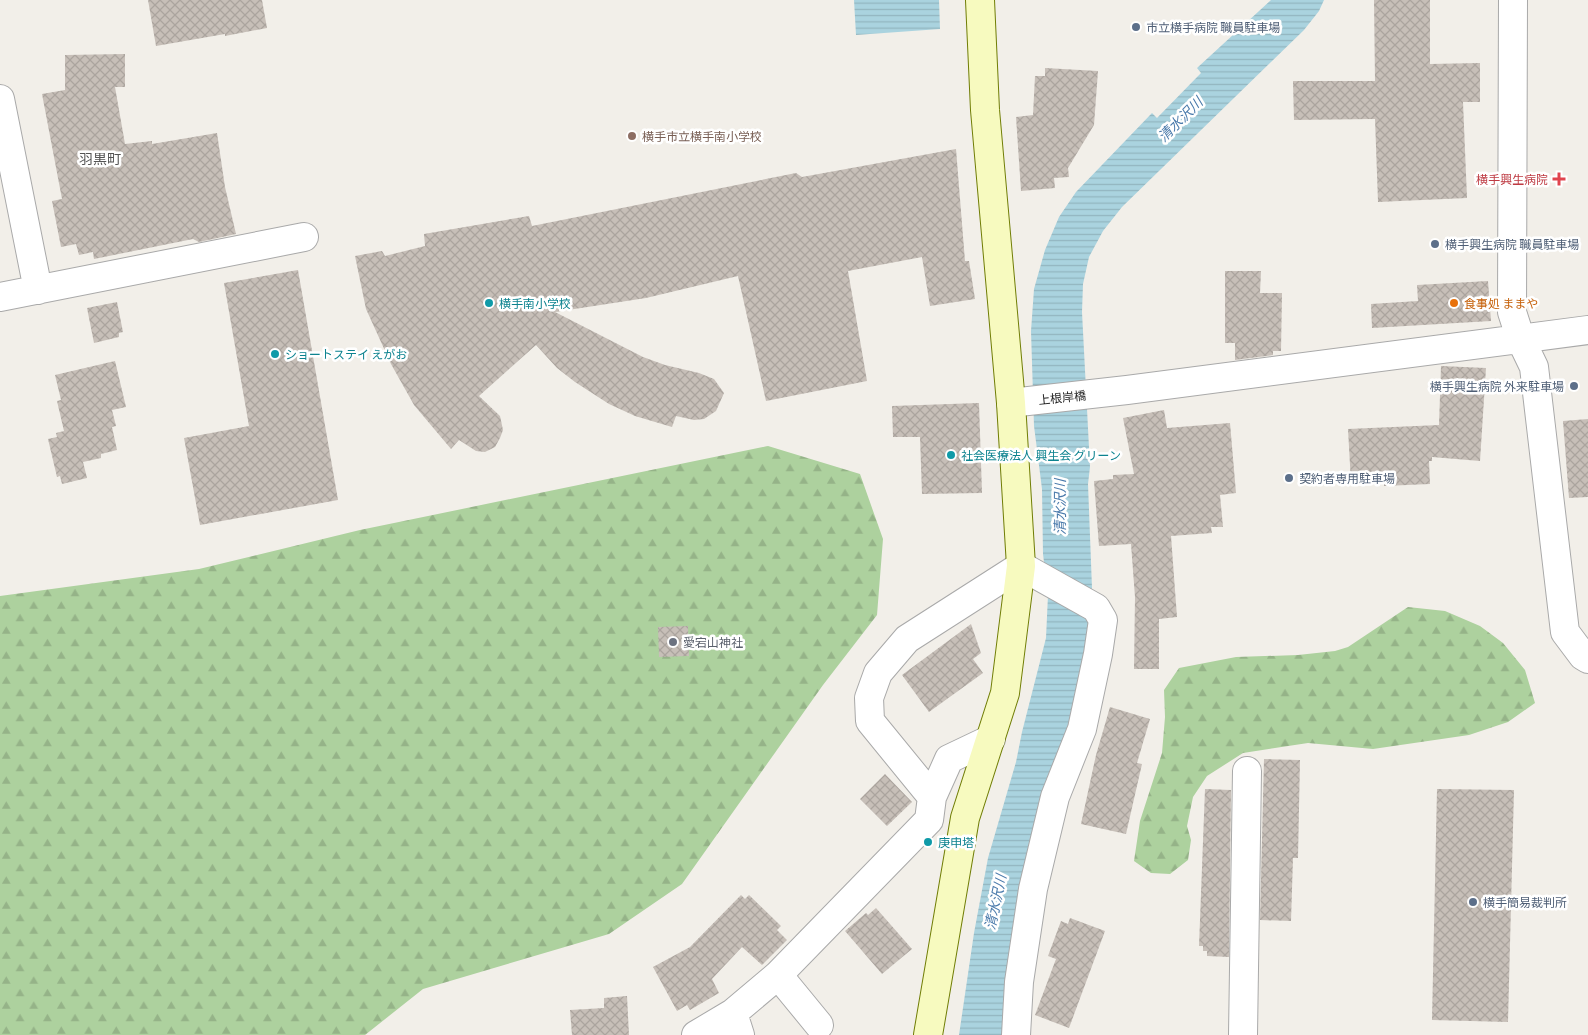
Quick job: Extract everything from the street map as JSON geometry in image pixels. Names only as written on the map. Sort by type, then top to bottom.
[{"type":"street","points":[[928,1035],[965,818],[1005,693],[1029,571],[1019,402],[985,110],[980,0]]},
{"type":"street","points":[[1513,0],[1512,312],[1521,340],[1534,367],[1565,632],[1583,656],[1588,659]]},
{"type":"street","points":[[0,99],[38,290]]},
{"type":"street","points":[[0,298],[304,237]]},
{"type":"street","name":"上根岸橋","points":[[1019,402],[1521,340],[1588,330]]},
{"type":"street","points":[[1016,1035],[1019,982],[1033,889],[1056,797],[1082,728],[1098,654],[1101,607],[1029,571]]},
{"type":"street","points":[[932,797],[870,721],[869,698],[878,673],[907,639],[1029,571]]},
{"type":"street","points":[[696,1035],[736,1024],[778,976],[930,820],[932,797],[950,759],[991,739]]},
{"type":"street","points":[[1243,1035],[1248,770]]},
{"type":"street","points":[[778,976],[819,1025]]},
{"type":"green space","points":[[768,446],[860,474],[883,539],[877,615],[823,685],[682,884],[609,934],[423,989],[365,1035],[0,1035],[0,596],[199,569],[360,530]]},
{"type":"green space","points":[[1408,607],[1445,611],[1480,626],[1503,643],[1525,670],[1535,703],[1508,722],[1469,735],[1373,749],[1308,743],[1243,753],[1207,776],[1193,797],[1187,826],[1191,840],[1188,860],[1170,874],[1151,873],[1134,861],[1140,821],[1162,753],[1165,717],[1164,690],[1179,668],[1236,657],[1298,655],[1335,651],[1348,647]]},
{"type":"water","points":[[854,0],[939,0],[940,29],[856,35]]},
{"type":"water","name":"清水沢川","points":[[1271,0],[1324,0],[1319,11],[1304,30],[1122,207],[1103,231],[1089,257],[1083,284],[1082,312],[1090,467],[1088,484],[1092,588],[1086,662],[1003,1035],[959,1035],[974,933],[988,858],[1016,762],[1046,638],[1048,595],[1043,554],[1042,489],[1034,426],[1031,331],[1034,289],[1045,250],[1059,217],[1076,192],[1152,113],[1157,118],[1201,73],[1197,68]]},
{"type":"building","points":[[148,0],[262,0],[267,28],[156,46]]},
{"type":"building","points":[[1374,0],[1430,0],[1430,64],[1480,63],[1480,102],[1463,102],[1467,198],[1378,202],[1375,119],[1294,120],[1293,81],[1375,81]]},
{"type":"building","points":[[125,54],[125,87],[115,87],[125,144],[152,141],[152,144],[217,133],[225,187],[236,234],[199,242],[193,239],[94,259],[93,252],[79,255],[76,244],[61,247],[52,201],[62,199],[42,94],[65,90],[65,55]]},
{"type":"building","points":[[1045,68],[1098,71],[1094,125],[1068,168],[1069,177],[1054,178],[1055,188],[1021,191],[1016,117],[1033,115],[1035,76],[1045,76]]},
{"type":"building","name":"横手南小学校","points":[[956,149],[965,261],[969,261],[975,299],[930,306],[922,257],[848,271],[867,381],[766,401],[738,276],[646,298],[555,312],[643,357],[714,379],[724,393],[716,411],[704,419],[694,420],[676,416],[672,427],[635,416],[609,404],[575,382],[557,368],[536,345],[479,396],[500,416],[503,430],[495,447],[485,452],[476,451],[459,440],[451,449],[414,405],[391,364],[366,309],[355,256],[382,251],[385,256],[425,246],[424,234],[529,216],[532,226],[796,173],[802,177]]},
{"type":"building","name":"ショートステイ えがお","points":[[298,270],[338,500],[200,525],[184,438],[249,426],[224,283]]},
{"type":"building","points":[[1225,271],[1261,271],[1260,293],[1282,293],[1281,351],[1273,351],[1273,355],[1235,360],[1235,343],[1225,343]]},
{"type":"building","name":"食事処 ままや","points":[[1488,281],[1491,321],[1372,328],[1371,304],[1418,301],[1417,285]]},
{"type":"building","points":[[117,302],[123,332],[119,333],[119,337],[94,343],[87,308]]},
{"type":"building","points":[[115,361],[126,407],[112,410],[116,426],[112,427],[117,450],[101,454],[101,458],[83,462],[87,478],[62,484],[60,476],[57,477],[48,439],[57,437],[56,433],[64,431],[57,401],[61,400],[55,375]]},
{"type":"building","points":[[1441,366],[1486,368],[1480,461],[1432,457],[1432,461],[1429,461],[1430,484],[1384,486],[1384,483],[1351,483],[1348,429],[1439,425]]},
{"type":"building","name":"社会医療法人 興生会 グリーン","points":[[979,403],[982,493],[922,494],[920,437],[893,437],[892,406]]},
{"type":"building","points":[[1164,410],[1167,428],[1230,423],[1236,493],[1220,495],[1223,527],[1211,527],[1212,533],[1171,536],[1177,617],[1159,619],[1159,669],[1134,669],[1135,597],[1131,544],[1099,546],[1094,481],[1113,479],[1113,475],[1134,474],[1123,418]]},
{"type":"building","points":[[1588,419],[1588,497],[1569,498],[1563,421]]},
{"type":"building","points":[[971,624],[981,653],[973,659],[983,673],[929,712],[902,675]]},
{"type":"building","name":"愛宕山神社","points":[[688,626],[689,656],[659,657],[658,627]]},
{"type":"building","points":[[1110,707],[1150,719],[1137,763],[1142,764],[1126,834],[1081,824],[1096,755]]},
{"type":"building","points":[[1264,759],[1300,760],[1298,858],[1293,858],[1291,921],[1260,920]]},
{"type":"building","points":[[885,774],[912,802],[887,826],[860,799]]},
{"type":"building","points":[[1205,789],[1231,790],[1229,957],[1207,956],[1207,951],[1203,951],[1203,946],[1199,946]]},
{"type":"building","name":"横手簡易裁判所","points":[[1437,789],[1514,790],[1508,1022],[1432,1020]]},
{"type":"building","points":[[741,895],[745,899],[749,895],[781,926],[777,930],[787,940],[762,965],[742,947],[712,979],[719,993],[690,1010],[687,1005],[677,1011],[653,967],[690,947]]},
{"type":"building","points":[[876,908],[912,949],[882,974],[845,931],[866,913],[868,915]]},
{"type":"building","points":[[1070,918],[1105,931],[1069,1028],[1035,1015],[1056,959],[1048,956],[1061,921],[1068,924]]},
{"type":"building","points":[[627,996],[629,1035],[572,1035],[570,1010],[604,1008],[604,998]]},
{"type":"place","name":"市立横手病院 職員駐車場","points":[[1136,27]]},
{"type":"place","name":"横手市立横手南小学校","points":[[632,136]]},
{"type":"place","name":"横手興生病院","points":[[1559,179]]},
{"type":"place","name":"横手興生病院 職員駐車場","points":[[1435,244]]},
{"type":"place","name":"横手南小学校","points":[[489,303]]},
{"type":"place","name":"食事処 ままや","points":[[1454,303]]},
{"type":"place","name":"ショートステイ えがお","points":[[275,354]]},
{"type":"place","name":"横手興生病院 外来駐車場","points":[[1574,386]]},
{"type":"place","name":"社会医療法人 興生会 グリーン","points":[[951,455]]},
{"type":"place","name":"契約者専用駐車場","points":[[1289,478]]},
{"type":"place","name":"愛宕山神社","points":[[673,642]]},
{"type":"place","name":"庚申塔","points":[[928,842]]},
{"type":"place","name":"横手簡易裁判所","points":[[1473,902]]},
{"type":"district","name":"羽黒町","points":[[100,158]]}]
